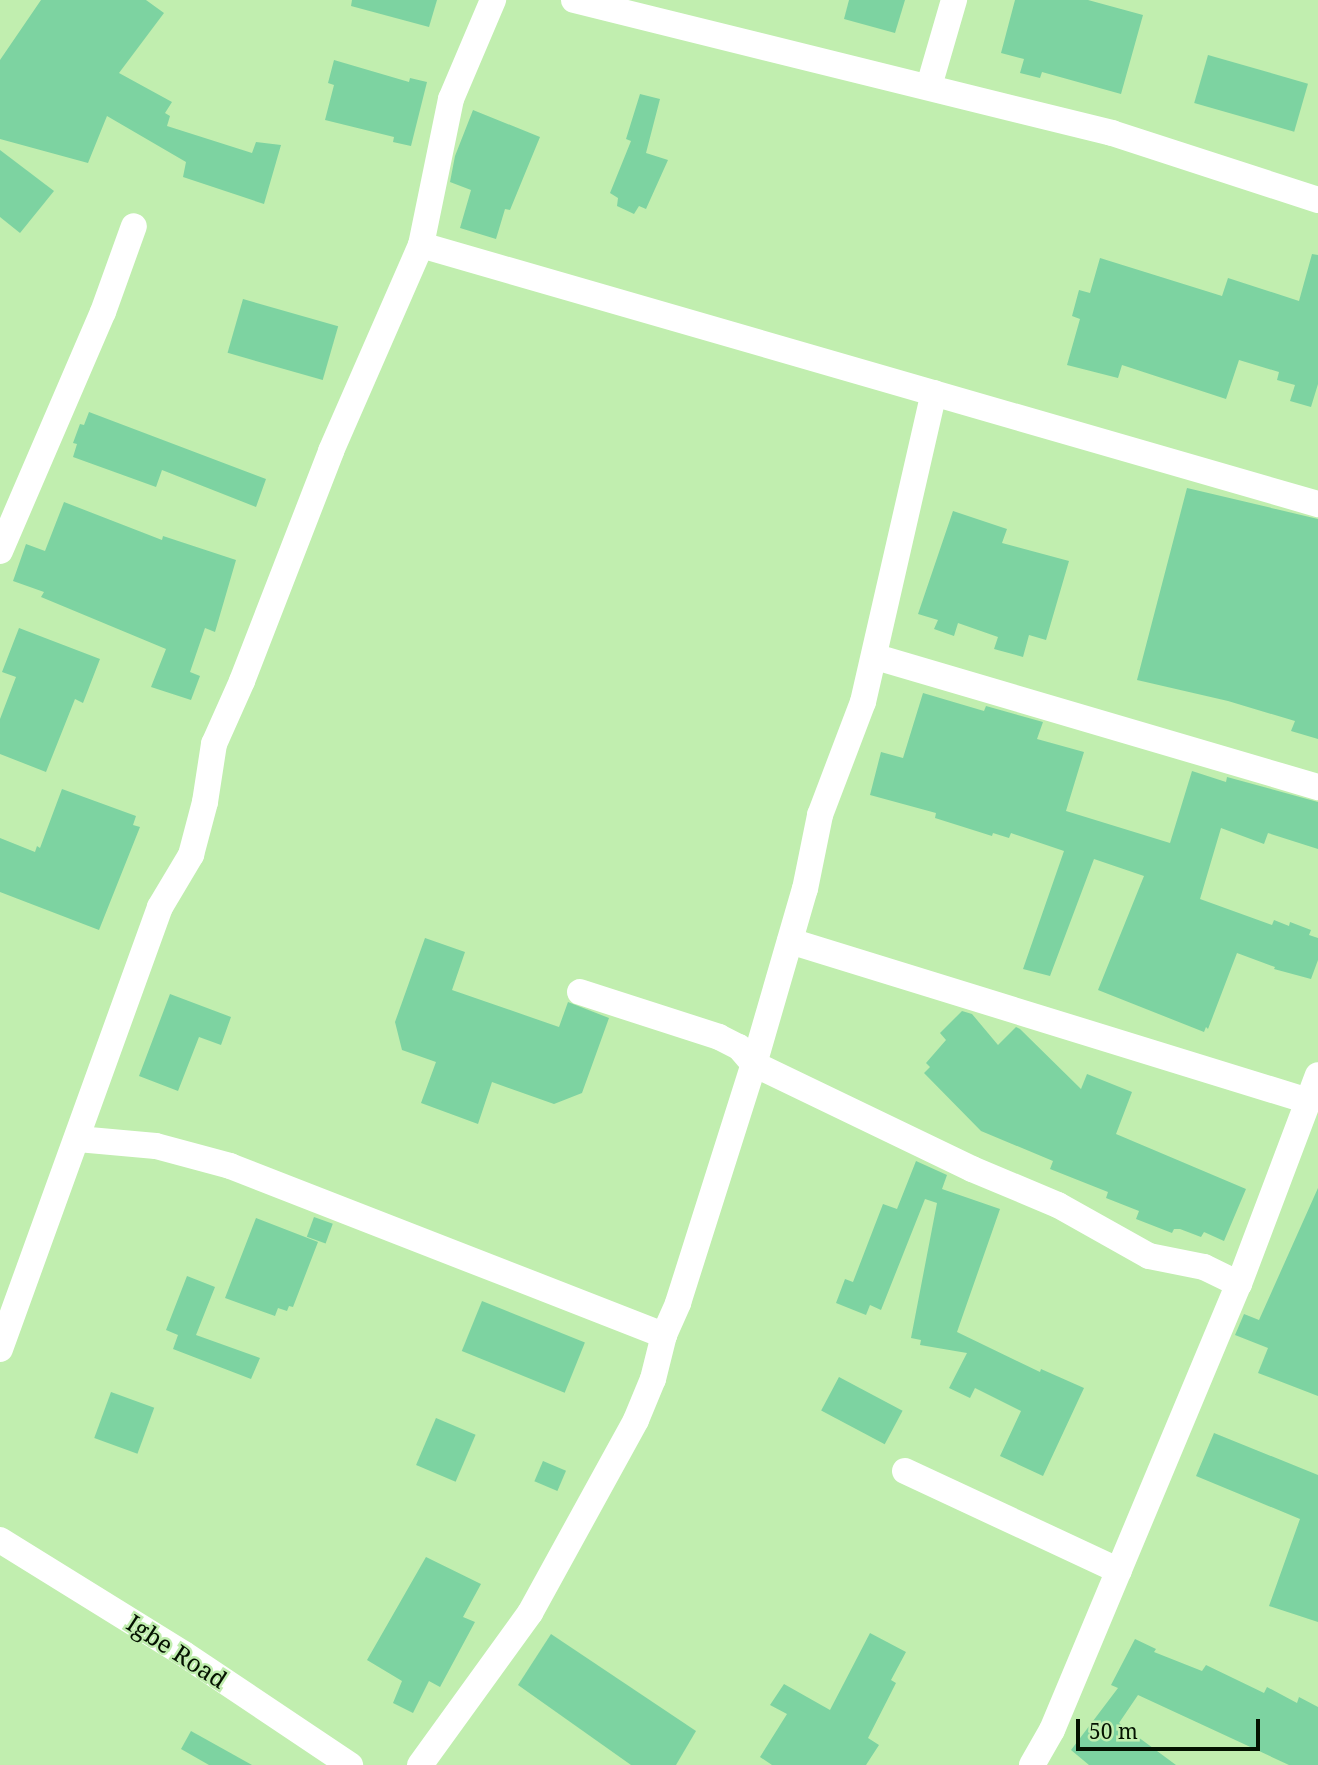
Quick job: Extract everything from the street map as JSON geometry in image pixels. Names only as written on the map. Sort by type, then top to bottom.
[{"type":"street","points":[[0,1349],[160,907],[191,855],[205,802],[214,744],[242,681],[331,451],[421,245],[451,99],[493,0]]},
{"type":"street","points":[[574,0],[1112,133],[1318,200]]},
{"type":"street","points":[[929,86],[954,0]]},
{"type":"street","points":[[0,551],[103,312],[134,226]]},
{"type":"street","points":[[421,245],[1318,504]]},
{"type":"street","points":[[420,1765],[530,1614],[636,1420],[653,1379],[664,1335],[678,1303],[754,1064],[805,889],[820,815],[863,702],[876,657],[934,393]]},
{"type":"street","points":[[876,657],[1318,787]]},
{"type":"street","points":[[790,941],[1308,1101]]},
{"type":"street","points":[[580,992],[719,1037],[739,1047],[754,1064],[972,1169],[1058,1205],[1149,1256],[1204,1268],[1239,1284]]},
{"type":"street","points":[[1032,1765],[1052,1730],[1239,1284],[1318,1075]]},
{"type":"street","points":[[78,1139],[156,1146],[230,1166],[664,1335]]},
{"type":"street","points":[[905,1471],[1119,1571]]},
{"type":"street","name":"Igbe Road","points":[[0,1540],[184,1654],[351,1765]]},
{"type":"building","points":[[41,0],[146,0],[164,13],[119,73],[172,102],[165,113],[170,116],[167,126],[252,153],[256,142],[281,145],[264,204],[183,177],[186,162],[107,116],[88,163],[0,139],[0,60]]},
{"type":"building","points":[[352,0],[437,0],[429,27],[351,6]]},
{"type":"building","points":[[849,0],[905,0],[895,33],[844,19]]},
{"type":"building","points":[[1015,0],[1088,0],[1143,15],[1121,94],[1042,72],[1040,78],[1020,73],[1024,59],[1001,53]]},
{"type":"building","points":[[1208,55],[1308,84],[1294,132],[1194,103]]},
{"type":"building","points":[[334,60],[409,82],[410,78],[427,82],[411,146],[393,142],[394,137],[325,120],[334,85],[328,83]]},
{"type":"building","points":[[640,94],[660,99],[646,153],[668,160],[646,209],[639,206],[634,214],[617,206],[618,198],[610,193],[631,141],[626,139]]},
{"type":"building","points":[[473,110],[540,137],[510,210],[505,209],[496,239],[460,228],[471,190],[450,182],[455,156]]},
{"type":"building","points":[[0,150],[54,191],[20,233],[0,217]]},
{"type":"building","points":[[1312,254],[1318,255],[1318,384],[1311,407],[1290,401],[1295,385],[1277,380],[1279,372],[1239,360],[1226,399],[1122,365],[1118,378],[1067,365],[1080,319],[1072,316],[1079,290],[1090,293],[1100,258],[1222,296],[1228,278],[1299,301]]},
{"type":"building","points":[[243,299],[338,326],[323,380],[228,353]]},
{"type":"building","points":[[89,412],[266,479],[256,507],[162,470],[156,487],[73,457],[77,444],[73,443],[80,424],[84,425]]},
{"type":"building","points":[[1187,488],[1318,519],[1318,739],[1291,731],[1295,721],[1228,701],[1137,680]]},
{"type":"building","points":[[64,502],[162,540],[163,536],[236,560],[215,632],[205,628],[190,672],[200,676],[191,700],[151,687],[166,649],[41,597],[44,592],[13,581],[26,544],[45,551]]},
{"type":"building","points":[[953,511],[1007,529],[1002,543],[1069,561],[1046,640],[1029,635],[1023,657],[994,649],[998,637],[958,623],[954,636],[934,629],[938,620],[918,614]]},
{"type":"building","points":[[19,628],[100,659],[83,703],[75,699],[46,772],[0,754],[0,719],[16,677],[2,672]]},
{"type":"building","points":[[923,693],[984,711],[986,706],[1043,722],[1037,739],[1084,752],[1066,811],[1170,843],[1192,771],[1226,782],[1227,777],[1318,802],[1318,849],[1268,833],[1264,844],[1221,828],[1200,899],[1272,925],[1274,920],[1289,926],[1290,922],[1311,930],[1309,935],[1318,938],[1318,960],[1311,979],[1274,969],[1275,967],[1237,953],[1208,1029],[1206,1027],[1204,1032],[1098,990],[1144,876],[1094,859],[1050,976],[1023,969],[1064,851],[1011,833],[1009,838],[993,833],[992,836],[935,818],[936,813],[870,795],[881,752],[903,758]]},
{"type":"building","points":[[62,789],[136,816],[133,825],[140,827],[99,930],[0,892],[0,838],[35,852],[37,846],[40,848]]},
{"type":"building","points":[[425,938],[465,952],[452,990],[559,1027],[568,1002],[609,1018],[582,1093],[554,1104],[492,1082],[478,1124],[421,1103],[436,1062],[402,1050],[395,1022]]},
{"type":"building","points":[[170,994],[231,1017],[221,1045],[199,1037],[178,1091],[139,1076]]},
{"type":"building","points":[[962,1011],[972,1014],[998,1045],[1016,1027],[1020,1029],[1081,1089],[1087,1074],[1132,1092],[1116,1134],[1246,1189],[1224,1241],[1204,1232],[1201,1237],[1180,1229],[1174,1229],[1172,1233],[1136,1219],[1139,1211],[1106,1198],[1108,1192],[1050,1169],[1053,1161],[981,1131],[924,1073],[930,1067],[926,1063],[946,1040],[940,1033]]},
{"type":"building","points":[[916,1161],[947,1175],[942,1189],[1000,1209],[957,1332],[1040,1372],[1041,1369],[1084,1388],[1043,1476],[1000,1456],[1021,1411],[975,1388],[970,1398],[949,1388],[967,1353],[920,1345],[921,1340],[911,1338],[937,1203],[925,1199],[881,1310],[870,1305],[866,1315],[836,1303],[845,1279],[853,1282],[883,1204],[897,1209]]},
{"type":"building","points":[[1318,1188],[1318,1396],[1258,1373],[1268,1348],[1235,1335],[1244,1314],[1259,1320]]},
{"type":"building","points":[[314,1217],[333,1224],[326,1244],[307,1237]]},
{"type":"building","points":[[256,1218],[318,1242],[293,1307],[289,1306],[287,1311],[278,1308],[275,1316],[225,1298]]},
{"type":"building","points":[[187,1276],[215,1287],[196,1335],[260,1358],[251,1379],[173,1349],[178,1335],[166,1330]]},
{"type":"building","points":[[482,1301],[585,1343],[565,1393],[462,1351]]},
{"type":"building","points":[[839,1377],[903,1411],[885,1444],[821,1411]]},
{"type":"building","points":[[111,1392],[154,1408],[137,1454],[94,1438]]},
{"type":"building","points":[[436,1418],[476,1435],[456,1482],[416,1465]]},
{"type":"building","points":[[1214,1433],[1318,1475],[1318,1622],[1269,1606],[1300,1519],[1196,1476]]},
{"type":"building","points":[[543,1461],[566,1471],[557,1491],[534,1481]]},
{"type":"building","points":[[426,1557],[481,1584],[463,1617],[475,1622],[440,1687],[429,1681],[413,1713],[393,1703],[402,1681],[367,1660]]},
{"type":"building","points":[[870,1633],[906,1652],[891,1680],[896,1683],[868,1738],[879,1745],[866,1765],[772,1765],[760,1757],[787,1714],[770,1705],[784,1684],[830,1710]]},
{"type":"building","points":[[551,1634],[696,1731],[676,1765],[631,1765],[518,1685]]},
{"type":"building","points":[[1135,1639],[1156,1649],[1154,1652],[1202,1671],[1206,1665],[1264,1693],[1267,1687],[1297,1703],[1299,1697],[1318,1707],[1318,1765],[1289,1765],[1138,1695],[1119,1723],[1176,1765],[1089,1765],[1071,1750],[1118,1688],[1111,1685]]},
{"type":"building","points":[[191,1731],[252,1765],[209,1765],[181,1749]]}]
